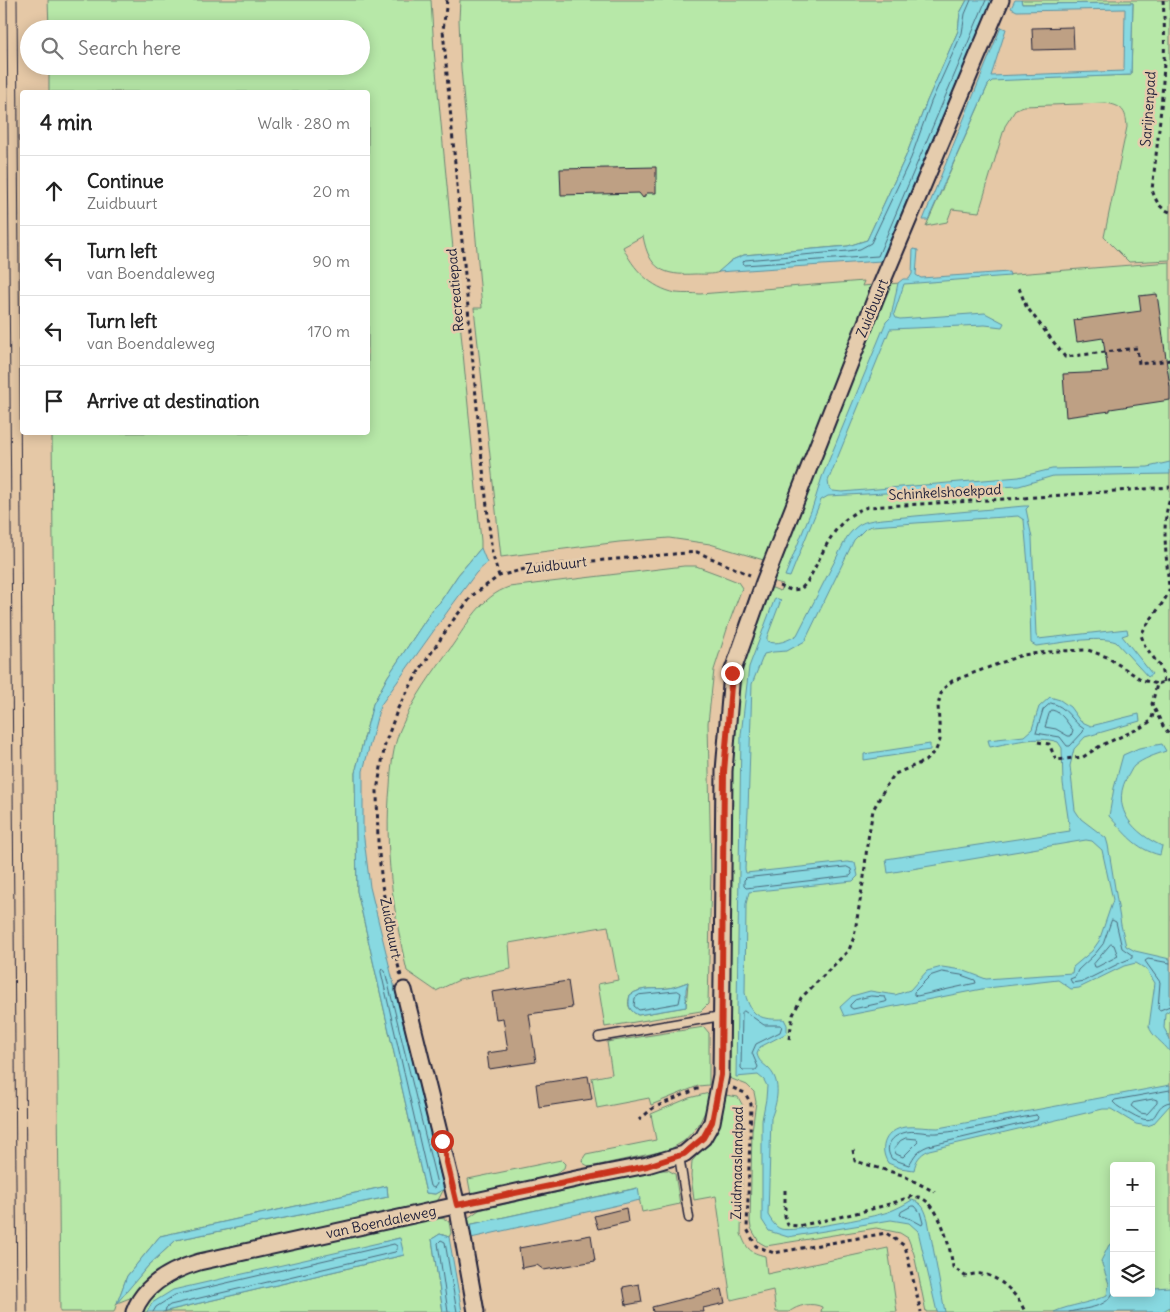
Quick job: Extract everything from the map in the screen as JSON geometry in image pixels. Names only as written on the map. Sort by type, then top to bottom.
[{"type":"street","name":"Zuidbuurt","points":[[764,582],[889,266],[1001,0]]},
{"type":"street","name":"van Boendaleweg","points":[[134,1312],[138,1301],[163,1277],[190,1265],[457,1205],[647,1166],[684,1154],[703,1138],[712,1122],[721,1075],[724,772],[732,673],[764,582]]},
{"type":"street","points":[[404,990],[457,1205],[476,1312]]},
{"type":"lane","points":[[599,1037],[721,1016]]},
{"type":"lane","points":[[679,1156],[689,1218]]},
{"type":"path","name":"Recreatiepad","points":[[446,0],[443,30],[480,441],[492,553],[499,576]]},
{"type":"path","name":"Sarijnenpad","points":[[1163,0],[1161,111],[1152,190],[1155,201],[1162,209],[1170,212]]},
{"type":"path","points":[[1019,288],[1026,306],[1064,357],[1137,348],[1139,364],[1170,360]]},
{"type":"path","name":"Schinkelshoekpad","points":[[764,582],[791,590],[801,589],[808,581],[839,525],[851,514],[868,508],[1170,487]]},
{"type":"path","points":[[1164,682],[1161,668],[1145,646],[1141,635],[1170,591],[1166,511],[1170,499]]},
{"type":"path","name":"Zuidbuurt","points":[[404,990],[392,942],[378,843],[377,791],[385,744],[398,708],[419,672],[454,619],[473,595],[499,576],[546,565],[697,552],[764,582]]},
{"type":"path","points":[[789,1039],[793,1015],[801,998],[849,950],[854,937],[874,810],[886,786],[895,774],[925,761],[936,750],[940,740],[938,705],[942,690],[952,681],[1022,655],[1058,651],[1088,650],[1107,657],[1142,680],[1157,684],[1170,680]]},
{"type":"path","points":[[1157,684],[1152,704],[1154,711],[1170,735]]},
{"type":"path","points":[[1038,742],[1049,744],[1056,760],[1084,757],[1100,746],[1151,721],[1154,711]]},
{"type":"path","name":"Zuidmaaslandpad","points":[[639,1120],[653,1108],[697,1089],[736,1088],[745,1093],[751,1104],[747,1229],[756,1246],[774,1253],[886,1233],[905,1246],[921,1312]]},
{"type":"path","points":[[853,1150],[855,1161],[902,1175],[935,1192]]},
{"type":"path","points":[[785,1190],[784,1217],[788,1225],[798,1226],[869,1210],[910,1197],[919,1197],[932,1206],[942,1225],[950,1247],[953,1266],[965,1276],[981,1274],[999,1280],[1022,1304],[1025,1312]]},
{"type":"green space","points":[[48,0],[431,0],[434,50],[481,541],[481,548],[433,609],[388,676],[373,704],[355,773],[357,891],[426,1193],[435,1194],[444,1189],[437,1202],[191,1256],[166,1268],[135,1296],[117,1303],[114,1312],[60,1312],[52,435],[370,435],[370,90],[49,90],[49,75],[370,75],[370,20],[49,20]],"holes":[[[387,1186],[388,1197],[176,1240],[148,1266],[118,1301],[127,1276],[160,1236]]]},
{"type":"green space","points":[[460,0],[967,0],[960,13],[958,31],[927,101],[906,156],[867,240],[848,246],[744,255],[731,261],[714,274],[674,274],[666,272],[654,263],[649,256],[643,236],[623,247],[632,263],[644,276],[659,287],[676,293],[700,294],[864,281],[862,286],[1170,262],[1170,1312],[926,1312],[914,1254],[908,1238],[900,1233],[876,1228],[766,1246],[759,1242],[751,1228],[752,1131],[756,1102],[754,1092],[747,1085],[727,1077],[732,735],[737,682],[746,647],[770,587],[780,591],[783,584],[775,582],[772,578],[777,564],[710,544],[669,538],[619,542],[501,557],[474,308],[482,308],[461,68]]},
{"type":"green space","points":[[1021,0],[1170,0],[1170,260],[1129,262],[1104,237],[1127,127],[1126,116],[1122,110],[1119,107],[1106,103],[1024,106],[1016,109],[1005,126],[979,212],[952,209],[947,222],[926,226],[988,85],[992,80],[1131,75],[1133,3],[1022,4]]},
{"type":"green space","points":[[696,566],[738,582],[742,588],[714,670],[708,723],[711,871],[708,1004],[701,1011],[605,1027],[598,984],[618,980],[608,926],[509,943],[511,969],[459,980],[436,991],[407,971],[394,902],[389,856],[388,809],[396,743],[405,719],[417,697],[476,611],[499,591],[509,587]],"holes":[[[688,982],[686,1007],[638,1015],[629,1007],[630,995],[639,990],[669,988]]]},
{"type":"green space","points":[[704,1027],[709,1033],[709,1085],[698,1086],[651,1105],[649,1098],[597,1108],[592,1078],[612,1074],[607,1042]]},
{"type":"green space","points":[[709,1093],[706,1110],[698,1126],[684,1141],[669,1150],[590,1167],[583,1163],[582,1160],[586,1154],[656,1140],[651,1114],[689,1098]]},
{"type":"green space","points":[[726,1095],[738,1097],[743,1106],[741,1234],[749,1249],[765,1256],[767,1274],[888,1248],[897,1312],[821,1312],[822,1307],[810,1305],[801,1306],[789,1312],[776,1312],[773,1290],[731,1300],[716,1196],[694,1200],[691,1176],[692,1161],[708,1143],[719,1124]]},
{"type":"green space","points":[[561,1160],[565,1164],[564,1168],[556,1174],[471,1195],[468,1179]]},
{"type":"green space","points":[[656,1170],[668,1170],[675,1174],[680,1204],[642,1212],[637,1188],[468,1225],[468,1218],[479,1210]]},
{"type":"green space","points":[[438,1218],[449,1222],[451,1233],[449,1237],[440,1234],[432,1239],[443,1312],[162,1312],[404,1255],[399,1238],[152,1303],[147,1312],[143,1312],[143,1306],[166,1282],[191,1271]]},
{"type":"water","points":[[967,0],[992,0],[881,261],[718,272],[732,260],[744,255],[848,246],[867,240],[906,156],[927,101],[958,31],[960,13]]},
{"type":"water","points":[[1015,0],[1021,0],[1022,4],[1133,3],[1131,75],[992,81],[988,85],[928,220],[923,220],[1001,27],[1006,29],[991,76],[1124,71],[1125,9],[1017,11],[1011,8]]},
{"type":"water","points":[[913,249],[918,250],[916,275],[921,278],[1009,272],[1010,276],[904,284],[894,314],[896,318],[985,313],[1004,323],[1002,327],[985,325],[890,329],[828,481],[829,488],[833,491],[842,492],[1019,477],[1052,469],[1148,467],[1170,462],[1170,474],[1053,476],[1019,486],[828,496],[821,500],[790,577],[785,576],[813,506],[822,477],[886,322],[891,317],[898,283],[903,279],[909,279],[912,274]]},
{"type":"water","points":[[1029,506],[1026,509],[1032,538],[1036,635],[1038,639],[1127,629],[1128,634],[1122,636],[1152,674],[1148,677],[1116,642],[1099,639],[1036,646],[1031,643],[1029,576],[1024,520],[1018,516],[872,526],[866,528],[854,540],[805,641],[787,651],[764,654],[752,684],[746,873],[847,862],[855,863],[858,876],[853,881],[749,892],[746,904],[745,993],[747,1001],[754,1012],[763,1018],[784,1019],[787,1025],[787,1033],[760,1047],[757,1054],[760,1061],[773,1074],[777,1086],[775,1106],[771,1118],[768,1215],[779,1228],[788,1230],[833,1224],[880,1214],[894,1210],[912,1200],[919,1203],[925,1210],[928,1220],[945,1312],[937,1312],[918,1231],[909,1223],[891,1220],[788,1237],[769,1231],[762,1220],[762,1120],[767,1086],[758,1075],[736,1077],[741,735],[749,667],[775,598],[781,600],[767,641],[778,643],[797,635],[847,537],[855,528],[862,523],[876,520]]},
{"type":"water","points":[[481,548],[487,563],[476,573],[380,706],[363,771],[363,831],[370,887],[444,1189],[435,1194],[426,1193],[357,891],[355,773],[373,704],[388,676],[433,609]]},
{"type":"water","points":[[1050,697],[1060,700],[1070,707],[1080,721],[1091,726],[1139,714],[1140,721],[1085,737],[1074,749],[1070,766],[1075,810],[1081,819],[1106,838],[1126,946],[1135,951],[1170,959],[1170,1010],[1165,1013],[1164,1028],[1170,1039],[1170,1052],[1150,1030],[1155,983],[1146,969],[1136,963],[1124,966],[1079,988],[1071,989],[1058,980],[987,988],[844,1016],[840,1007],[852,996],[870,991],[895,995],[910,990],[927,971],[942,967],[962,970],[986,979],[1072,973],[1073,967],[1092,951],[1099,941],[1113,900],[1102,850],[1092,841],[1086,840],[888,873],[886,859],[1070,831],[1063,783],[1062,748],[1058,742],[1033,739],[990,747],[988,740],[1024,736],[1032,729],[1039,707]]},
{"type":"water","points":[[930,744],[930,750],[864,760],[864,754]]},
{"type":"water","points":[[1162,744],[1166,751],[1146,759],[1133,767],[1122,790],[1124,811],[1128,820],[1143,835],[1162,846],[1160,855],[1137,845],[1109,816],[1123,755],[1139,748]]},
{"type":"water","points":[[688,982],[686,1007],[638,1015],[630,1007],[630,995],[635,992],[644,989],[669,988]]},
{"type":"water","points":[[1170,1085],[1170,1105],[1153,1124],[1147,1126],[1136,1124],[1111,1109],[1103,1109],[929,1150],[918,1158],[914,1170],[900,1168],[888,1163],[885,1157],[884,1145],[889,1135],[905,1127],[938,1128]]},
{"type":"water","points":[[387,1186],[388,1197],[176,1240],[148,1266],[117,1303],[127,1276],[160,1236]]},
{"type":"water","points":[[638,1188],[640,1200],[471,1238],[468,1225]]},
{"type":"water","points":[[440,1234],[449,1237],[462,1312],[443,1312],[432,1239]]},
{"type":"water","points":[[400,1238],[404,1255],[162,1312],[147,1312],[152,1303],[173,1290]]},
{"type":"water","points":[[1109,1245],[1110,1297],[1155,1297],[1155,1288],[1170,1287],[1170,1307],[1162,1312],[1054,1312],[1107,1295],[1109,1284],[1101,1261]]},
{"type":"building","points":[[1073,27],[1074,49],[1033,50],[1032,28]]},
{"type":"building","points":[[656,167],[656,193],[647,193],[643,198],[639,193],[561,195],[560,169]]},
{"type":"building","points":[[1157,294],[1170,387],[1170,400],[1066,417],[1063,374],[1108,372],[1103,338],[1077,342],[1074,320],[1141,311],[1139,296]]},
{"type":"building","points":[[568,981],[572,1008],[529,1014],[536,1062],[489,1069],[487,1053],[508,1050],[503,1018],[496,1019],[492,992]]},
{"type":"building","points":[[588,1076],[592,1099],[539,1107],[536,1084]]},
{"type":"building","points":[[626,1208],[628,1222],[598,1229],[594,1216]]},
{"type":"building","points":[[591,1235],[595,1261],[544,1270],[537,1265],[522,1268],[519,1248]]},
{"type":"building","points":[[639,1284],[642,1302],[626,1305],[623,1287]]},
{"type":"building","points":[[722,1289],[725,1303],[703,1308],[704,1312],[653,1312],[652,1307]]},
{"type":"tram line","points":[[7,0],[17,1312]]},
{"type":"tram line","points":[[17,0],[20,394]]},
{"type":"tram line","points":[[20,435],[27,1312]]},
{"type":"route","points":[[442,1141],[457,1205],[576,1179],[647,1166],[684,1154],[703,1138],[712,1122],[721,1075],[724,772],[732,673]]}]
